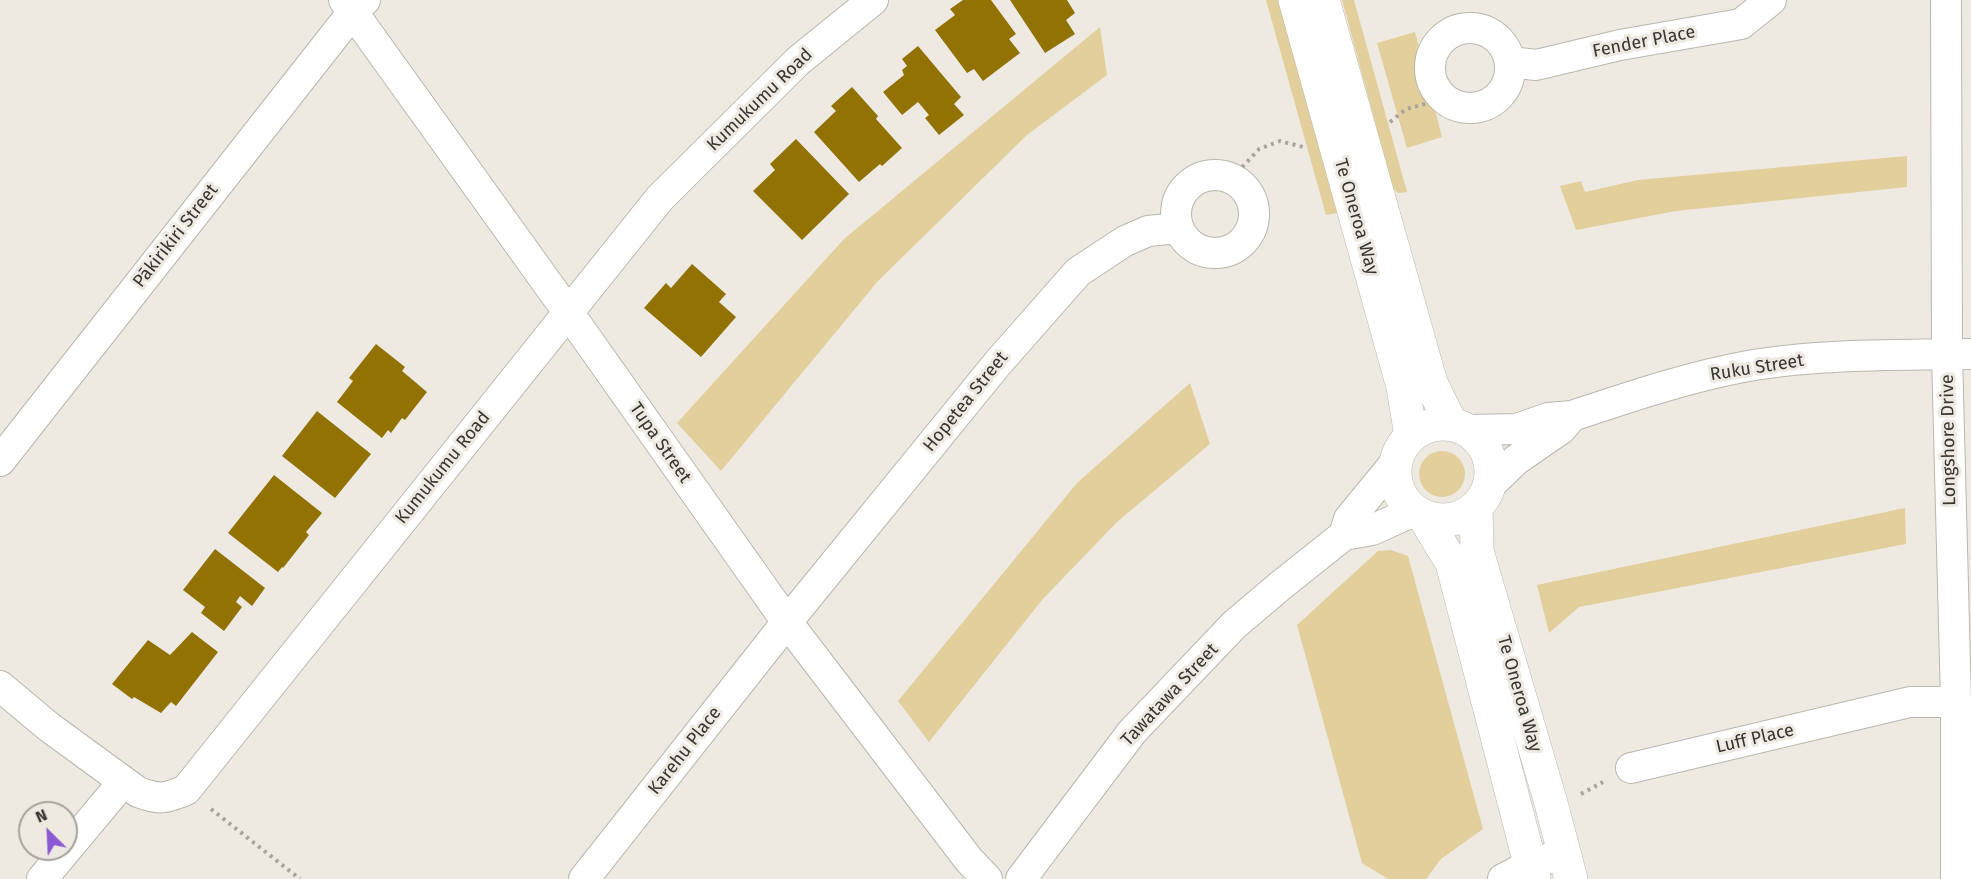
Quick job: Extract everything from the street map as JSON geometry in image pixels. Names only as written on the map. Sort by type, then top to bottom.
[{"type":"street","name":"Kumukumu Road","points":[[186,790],[660,198],[798,61],[873,0]]},
{"type":"street","name":"Te Oneroa Way","points":[[1295,0],[1403,387],[1411,436]]},
{"type":"street","name":"Te Oneroa Way","points":[[1323,0],[1431,383],[1459,427],[1479,439],[1488,453],[1491,467],[1482,497],[1477,551],[1551,803],[1567,866]]},
{"type":"street","name":"Fender Place","points":[[1510,62],[1536,65],[1620,45],[1741,24],[1771,0]]},
{"type":"street","name":"Longshore Drive","points":[[1946,0],[1959,355],[1956,879]]},
{"type":"street","name":"Tupa Street","points":[[354,4],[787,622],[969,860],[987,879]]},
{"type":"street","name":"Pākirikiri Street","points":[[0,461],[354,4]]},
{"type":"street","points":[[1476,28],[1492,34],[1504,46],[1510,62],[1509,79],[1502,93],[1490,104],[1474,109],[1458,107],[1444,99],[1433,85],[1430,68],[1433,51],[1443,37],[1459,29],[1476,28]]},
{"type":"street","points":[[1212,175],[1232,178],[1245,188],[1253,205],[1254,222],[1249,233],[1243,242],[1230,251],[1213,254],[1191,246],[1178,228],[1176,215],[1178,199],[1186,187],[1197,179],[1212,175]]},
{"type":"street","name":"Hopetea Street","points":[[787,622],[997,364],[1078,272],[1125,241],[1148,231],[1178,228]]},
{"type":"street","name":"Ruku Street","points":[[1459,427],[1518,429],[1548,418],[1572,416],[1651,391],[1746,366],[1798,359],[1959,355]]},
{"type":"street","name":"Ruku Street","points":[[1482,497],[1516,460],[1561,429],[1572,416]]},
{"type":"street","points":[[1395,463],[1400,448],[1411,436],[1423,428],[1436,424],[1459,427]]},
{"type":"street","name":"Te Oneroa Way","points":[[1395,463],[1394,479],[1400,495],[1406,504],[1419,514],[1452,563],[1523,874]]},
{"type":"street","name":"Tawatawa Street","points":[[1344,535],[1349,519],[1395,463]]},
{"type":"street","points":[[1419,514],[1438,520],[1451,520],[1464,515],[1482,497]]},
{"type":"street","name":"Tawatawa Street","points":[[1022,879],[1132,732],[1234,626],[1344,535],[1372,530],[1419,514]]},
{"type":"street","name":"Karehu Place","points":[[584,879],[787,622]]},
{"type":"street","points":[[0,686],[50,727],[138,792],[154,798],[167,798],[186,790]]},
{"type":"street","name":"Luff Place","points":[[1631,768],[1910,702],[1956,702]]},
{"type":"street","points":[[42,879],[123,782]]},
{"type":"street","points":[[1523,874],[1567,866]]},
{"type":"path","points":[[1383,125],[1392,122],[1406,109],[1444,99]]},
{"type":"path","points":[[1232,178],[1259,149],[1280,141],[1304,148],[1311,146]]},
{"type":"path","points":[[1579,794],[1631,768]]},
{"type":"path","points":[[186,790],[300,879]]},
{"type":"shaded area","points":[[1266,0],[1279,0],[1337,213],[1326,215]]},
{"type":"shaded area","points":[[1342,0],[1354,0],[1407,192],[1398,193],[1393,188]]},
{"type":"shaded area","points":[[1100,27],[1107,75],[1027,135],[878,281],[721,471],[677,423],[844,239]]},
{"type":"shaded area","points":[[1415,32],[1442,137],[1407,148],[1377,43]]},
{"type":"shaded area","points":[[1907,156],[1907,187],[1676,211],[1576,230],[1560,186],[1581,181],[1585,192],[1638,180]]},
{"type":"shaded area","points":[[1190,383],[1210,444],[1117,522],[1042,600],[929,742],[898,701],[1077,483]]},
{"type":"shaded area","points":[[1442,451],[1458,458],[1465,474],[1458,490],[1442,497],[1426,490],[1419,474],[1426,458]]},
{"type":"shaded area","points":[[1905,508],[1906,544],[1579,607],[1549,633],[1537,585]]},
{"type":"shaded area","points":[[1391,550],[1408,556],[1483,829],[1441,859],[1426,879],[1388,879],[1362,863],[1297,625],[1378,551]]},
{"type":"building","points":[[963,0],[991,0],[1016,34],[1009,39],[1020,53],[983,81],[974,69],[967,73],[935,30],[955,15],[950,9]]},
{"type":"building","points":[[1010,0],[1067,0],[1075,13],[1066,20],[1075,34],[1045,53]]},
{"type":"building","points":[[918,46],[961,97],[954,104],[964,115],[939,135],[925,118],[929,115],[918,102],[902,115],[883,92],[904,75],[902,70],[907,66],[902,59]]},
{"type":"building","points":[[852,87],[902,148],[859,182],[814,132],[836,111],[831,106]]},
{"type":"building","points":[[796,139],[849,194],[802,240],[753,191],[775,170],[770,164]]},
{"type":"building","points":[[692,264],[726,294],[719,302],[736,317],[701,357],[644,308],[666,283],[671,288]]},
{"type":"building","points":[[376,344],[405,367],[402,371],[427,392],[405,420],[402,418],[391,433],[388,430],[382,438],[337,402],[353,381],[349,378]]},
{"type":"building","points":[[317,411],[371,454],[335,498],[282,456]]},
{"type":"building","points":[[274,475],[322,513],[306,532],[309,535],[278,572],[228,533]]},
{"type":"building","points":[[215,549],[265,588],[252,606],[240,596],[236,602],[242,607],[224,631],[201,613],[205,607],[183,590]]},
{"type":"building","points":[[192,632],[218,652],[176,706],[171,702],[161,713],[134,697],[132,699],[112,684],[148,640],[170,655]]}]
